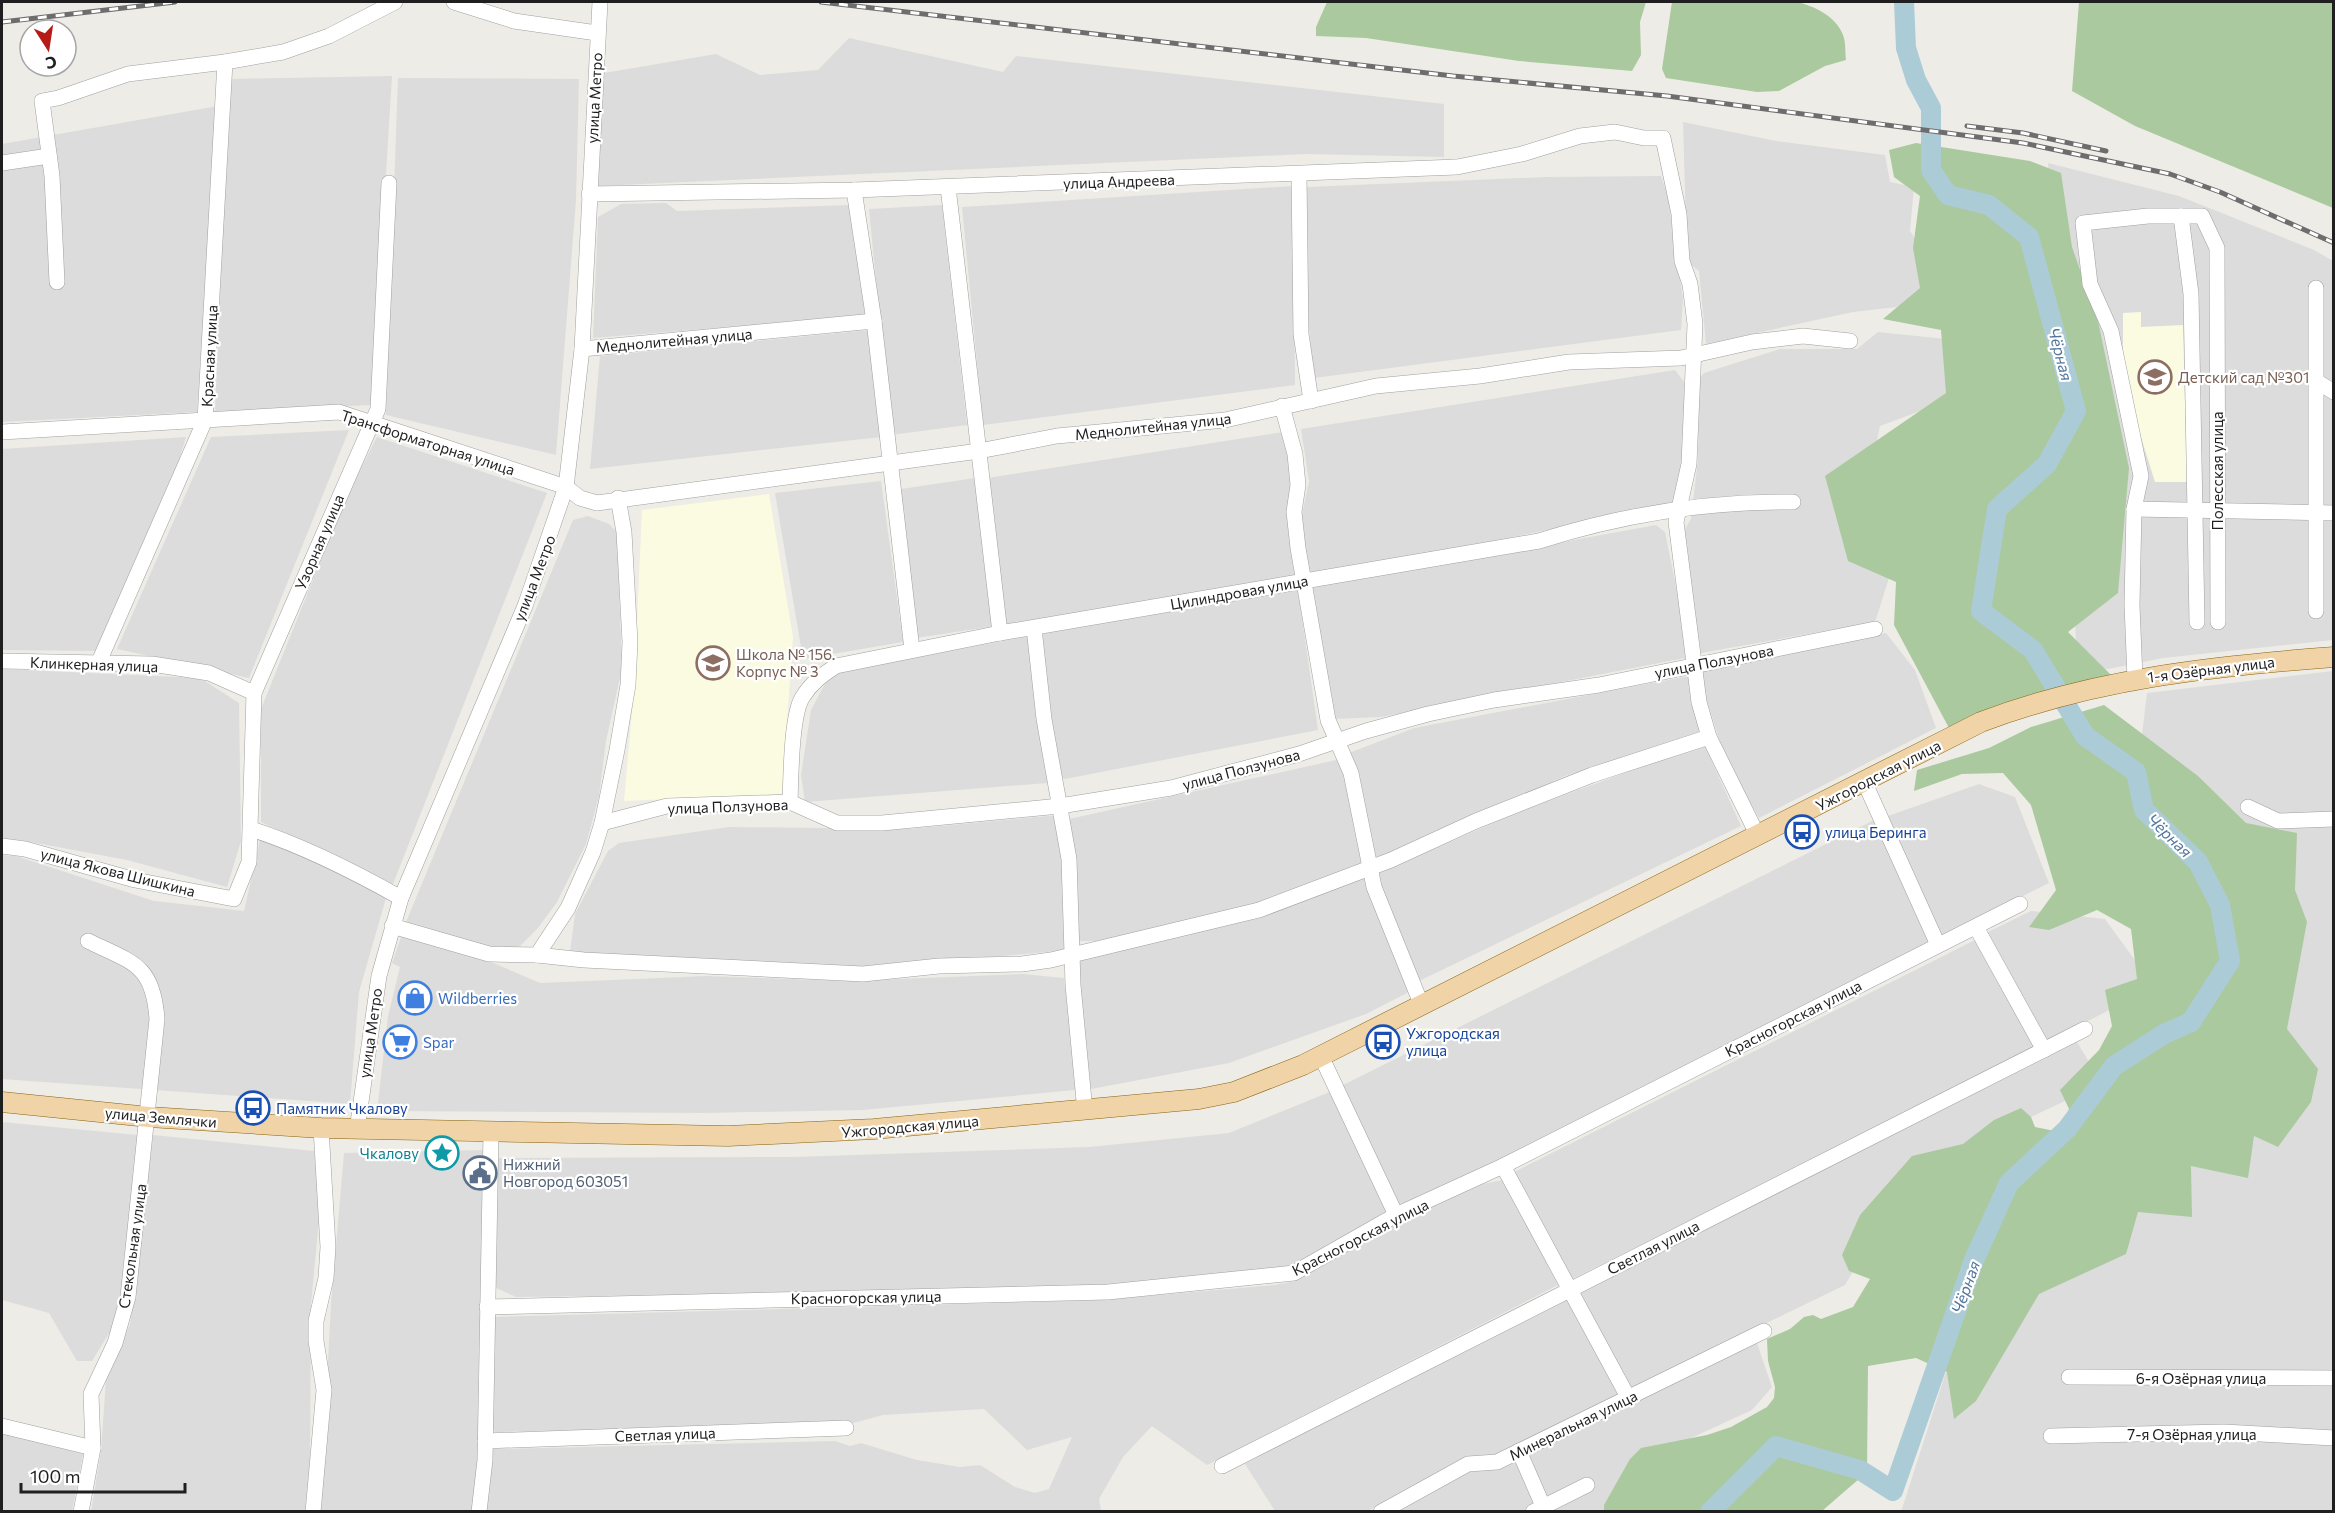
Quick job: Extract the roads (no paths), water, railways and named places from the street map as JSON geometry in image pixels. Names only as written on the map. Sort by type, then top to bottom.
[{"type":"main road","name":"1-я Озёрная улица","points":[[2089,689],[2191,669],[2334,657]]},
{"type":"main road","name":"Ужгородская улица","points":[[357,1130],[789,1135],[1085,1111],[1166,1103],[1234,1092],[1321,1056],[1422,1006],[1981,722],[2052,698],[2089,689]]},
{"type":"main road","name":"улица Землячки","points":[[2,1102],[149,1117],[357,1130]]},
{"type":"street","points":[[57,282],[49,156],[42,101],[58,98],[128,74],[283,52],[329,36],[395,2]]},
{"type":"street","points":[[454,2],[514,21],[597,33]]},
{"type":"street","name":"улица Метро","points":[[357,1130],[379,976],[401,898],[525,606],[566,487],[582,349],[600,2]]},
{"type":"street","name":"Красная улица","points":[[98,664],[205,420],[225,62]]},
{"type":"street","name":"улица Андреева","points":[[589,194],[855,190],[1299,175],[1457,167],[1522,154],[1580,136],[1615,132],[1644,138],[1663,138],[1678,214],[1682,261],[1690,284],[1695,324],[1693,356]]},
{"type":"street","points":[[2,163],[49,156]]},
{"type":"street","points":[[1299,175],[1301,334],[1311,401]]},
{"type":"street","name":"Узорная улица","points":[[234,899],[249,862],[254,693],[378,409],[389,183]]},
{"type":"street","points":[[948,187],[1000,633]]},
{"type":"street","points":[[855,190],[874,321],[912,650]]},
{"type":"street","points":[[2135,679],[2132,605],[2134,509],[2141,476],[2111,331],[2090,284],[2083,223],[2148,216],[2181,216]]},
{"type":"street","name":"Полесская улица","points":[[2197,622],[2191,294],[2181,216],[2202,216],[2217,248],[2218,622]]},
{"type":"street","points":[[2316,288],[2316,611]]},
{"type":"street","name":"Меднолитейная улица","points":[[582,349],[874,321]]},
{"type":"street","name":"Меднолитейная улица","points":[[566,487],[580,498],[597,503],[618,498],[891,464],[979,451],[1057,436],[1225,420],[1376,387],[1480,376],[1569,362],[1693,356],[1752,342],[1803,336],[1850,341]]},
{"type":"street","points":[[1693,356],[1689,464],[1678,510],[1678,539],[1699,702],[1709,737],[1758,836]]},
{"type":"street","points":[[2316,381],[2334,392]]},
{"type":"street","points":[[1282,406],[1295,454],[1298,485],[1294,512],[1303,582],[1328,720],[1351,773],[1369,868],[1422,1006]]},
{"type":"street","name":"Трансформаторная улица","points":[[2,432],[339,412],[566,487]]},
{"type":"street","points":[[537,955],[568,908],[602,823],[628,685],[630,642],[624,532],[618,498]]},
{"type":"street","name":"Цилиндровая улица","points":[[790,802],[794,738],[801,700],[816,679],[836,666],[1000,633],[1539,541],[1586,526],[1678,510],[1712,505],[1793,502]]},
{"type":"street","points":[[2134,509],[2334,513]]},
{"type":"street","points":[[1034,628],[1044,719],[1069,859],[1072,985],[1085,1111]]},
{"type":"street","name":"улица Ползунова","points":[[602,823],[667,806],[790,802],[837,823],[882,823],[1060,806],[1172,788],[1299,754],[1439,712],[1494,700],[1599,685],[1875,629]]},
{"type":"street","name":"Клинкерная улица","points":[[2,661],[152,664],[209,673],[254,693]]},
{"type":"street","points":[[392,926],[489,954],[864,974],[939,966],[1022,964],[1051,960],[1072,953],[1259,910],[1369,868],[1476,821],[1582,779],[1709,737]]},
{"type":"street","points":[[1864,781],[1938,945]]},
{"type":"street","points":[[2248,807],[2278,821],[2334,819]]},
{"type":"street","points":[[251,829],[281,839],[357,873],[401,898]]},
{"type":"street","name":"улица Якова Шишкина","points":[[2,846],[25,849],[135,879],[234,899]]},
{"type":"street","name":"Красногорская улица","points":[[487,1306],[1108,1292],[1294,1273],[1396,1215],[1503,1166],[2019,904]]},
{"type":"street","points":[[1976,927],[2044,1050]]},
{"type":"street","name":"Стекольная улица","points":[[81,1512],[93,1448],[91,1394],[115,1343],[128,1296],[149,1117],[157,1019],[152,987],[147,975],[134,963],[88,941]]},
{"type":"street","name":"Светлая улица","points":[[1222,1466],[1567,1289],[2085,1029]]},
{"type":"street","points":[[1321,1056],[1396,1215]]},
{"type":"street","points":[[313,1512],[324,1390],[317,1352],[316,1321],[326,1278],[328,1247],[321,1128]]},
{"type":"street","points":[[479,1512],[485,1441],[491,1133]]},
{"type":"street","points":[[1503,1166],[1567,1289],[1598,1340],[1629,1399]]},
{"type":"street","name":"Минеральная улица","points":[[1381,1512],[1468,1464],[1497,1462],[1764,1331]]},
{"type":"street","name":"6-я Озёрная улица","points":[[2069,1377],[2334,1378]]},
{"type":"street","points":[[2,1426],[93,1448]]},
{"type":"street","name":"Светлая улица","points":[[485,1441],[846,1428]]},
{"type":"street","name":"7-я Озёрная улица","points":[[2051,1436],[2224,1432],[2334,1438]]},
{"type":"street","points":[[1518,1451],[1538,1509],[1587,1485]]},
{"type":"waterway","name":"Чёрная","points":[[1710,1512],[1776,1446],[1860,1470],[1893,1491],[1974,1260],[2009,1183],[2067,1129],[2114,1066],[2164,1034],[2191,1022],[2230,961],[2220,905],[2198,862],[2144,810],[2136,772],[2085,736],[2033,650],[1981,611],[1997,509],[2047,464],[2076,411],[2029,237],[1989,205],[1948,195],[1931,170],[1931,108],[1916,80],[1906,48],[1904,2]]},
{"type":"railway","points":[[2,22],[175,2]]},
{"type":"railway","points":[[821,2],[1453,76],[1667,96],[2023,143],[2170,174],[2220,192],[2334,243]]},
{"type":"railway","points":[[1967,126],[2023,133],[2106,151]]},
{"type":"place","name":"Детский сад №301","points":[[2155,377]]},
{"type":"place","name":"Школа № 156. Корпус № 3","points":[[713,663]]},
{"type":"place","name":"улица Беринга","points":[[1802,832]]},
{"type":"place","name":"Wildberries","points":[[415,998]]},
{"type":"place","name":"Spar","points":[[400,1042]]},
{"type":"place","name":"Ужгородская улица","points":[[1383,1042]]},
{"type":"place","name":"Памятник Чкалову","points":[[253,1108]]},
{"type":"place","name":"Чкалову","points":[[442,1153]]},
{"type":"place","name":"Нижний Новгород 603051","points":[[480,1173]]}]
